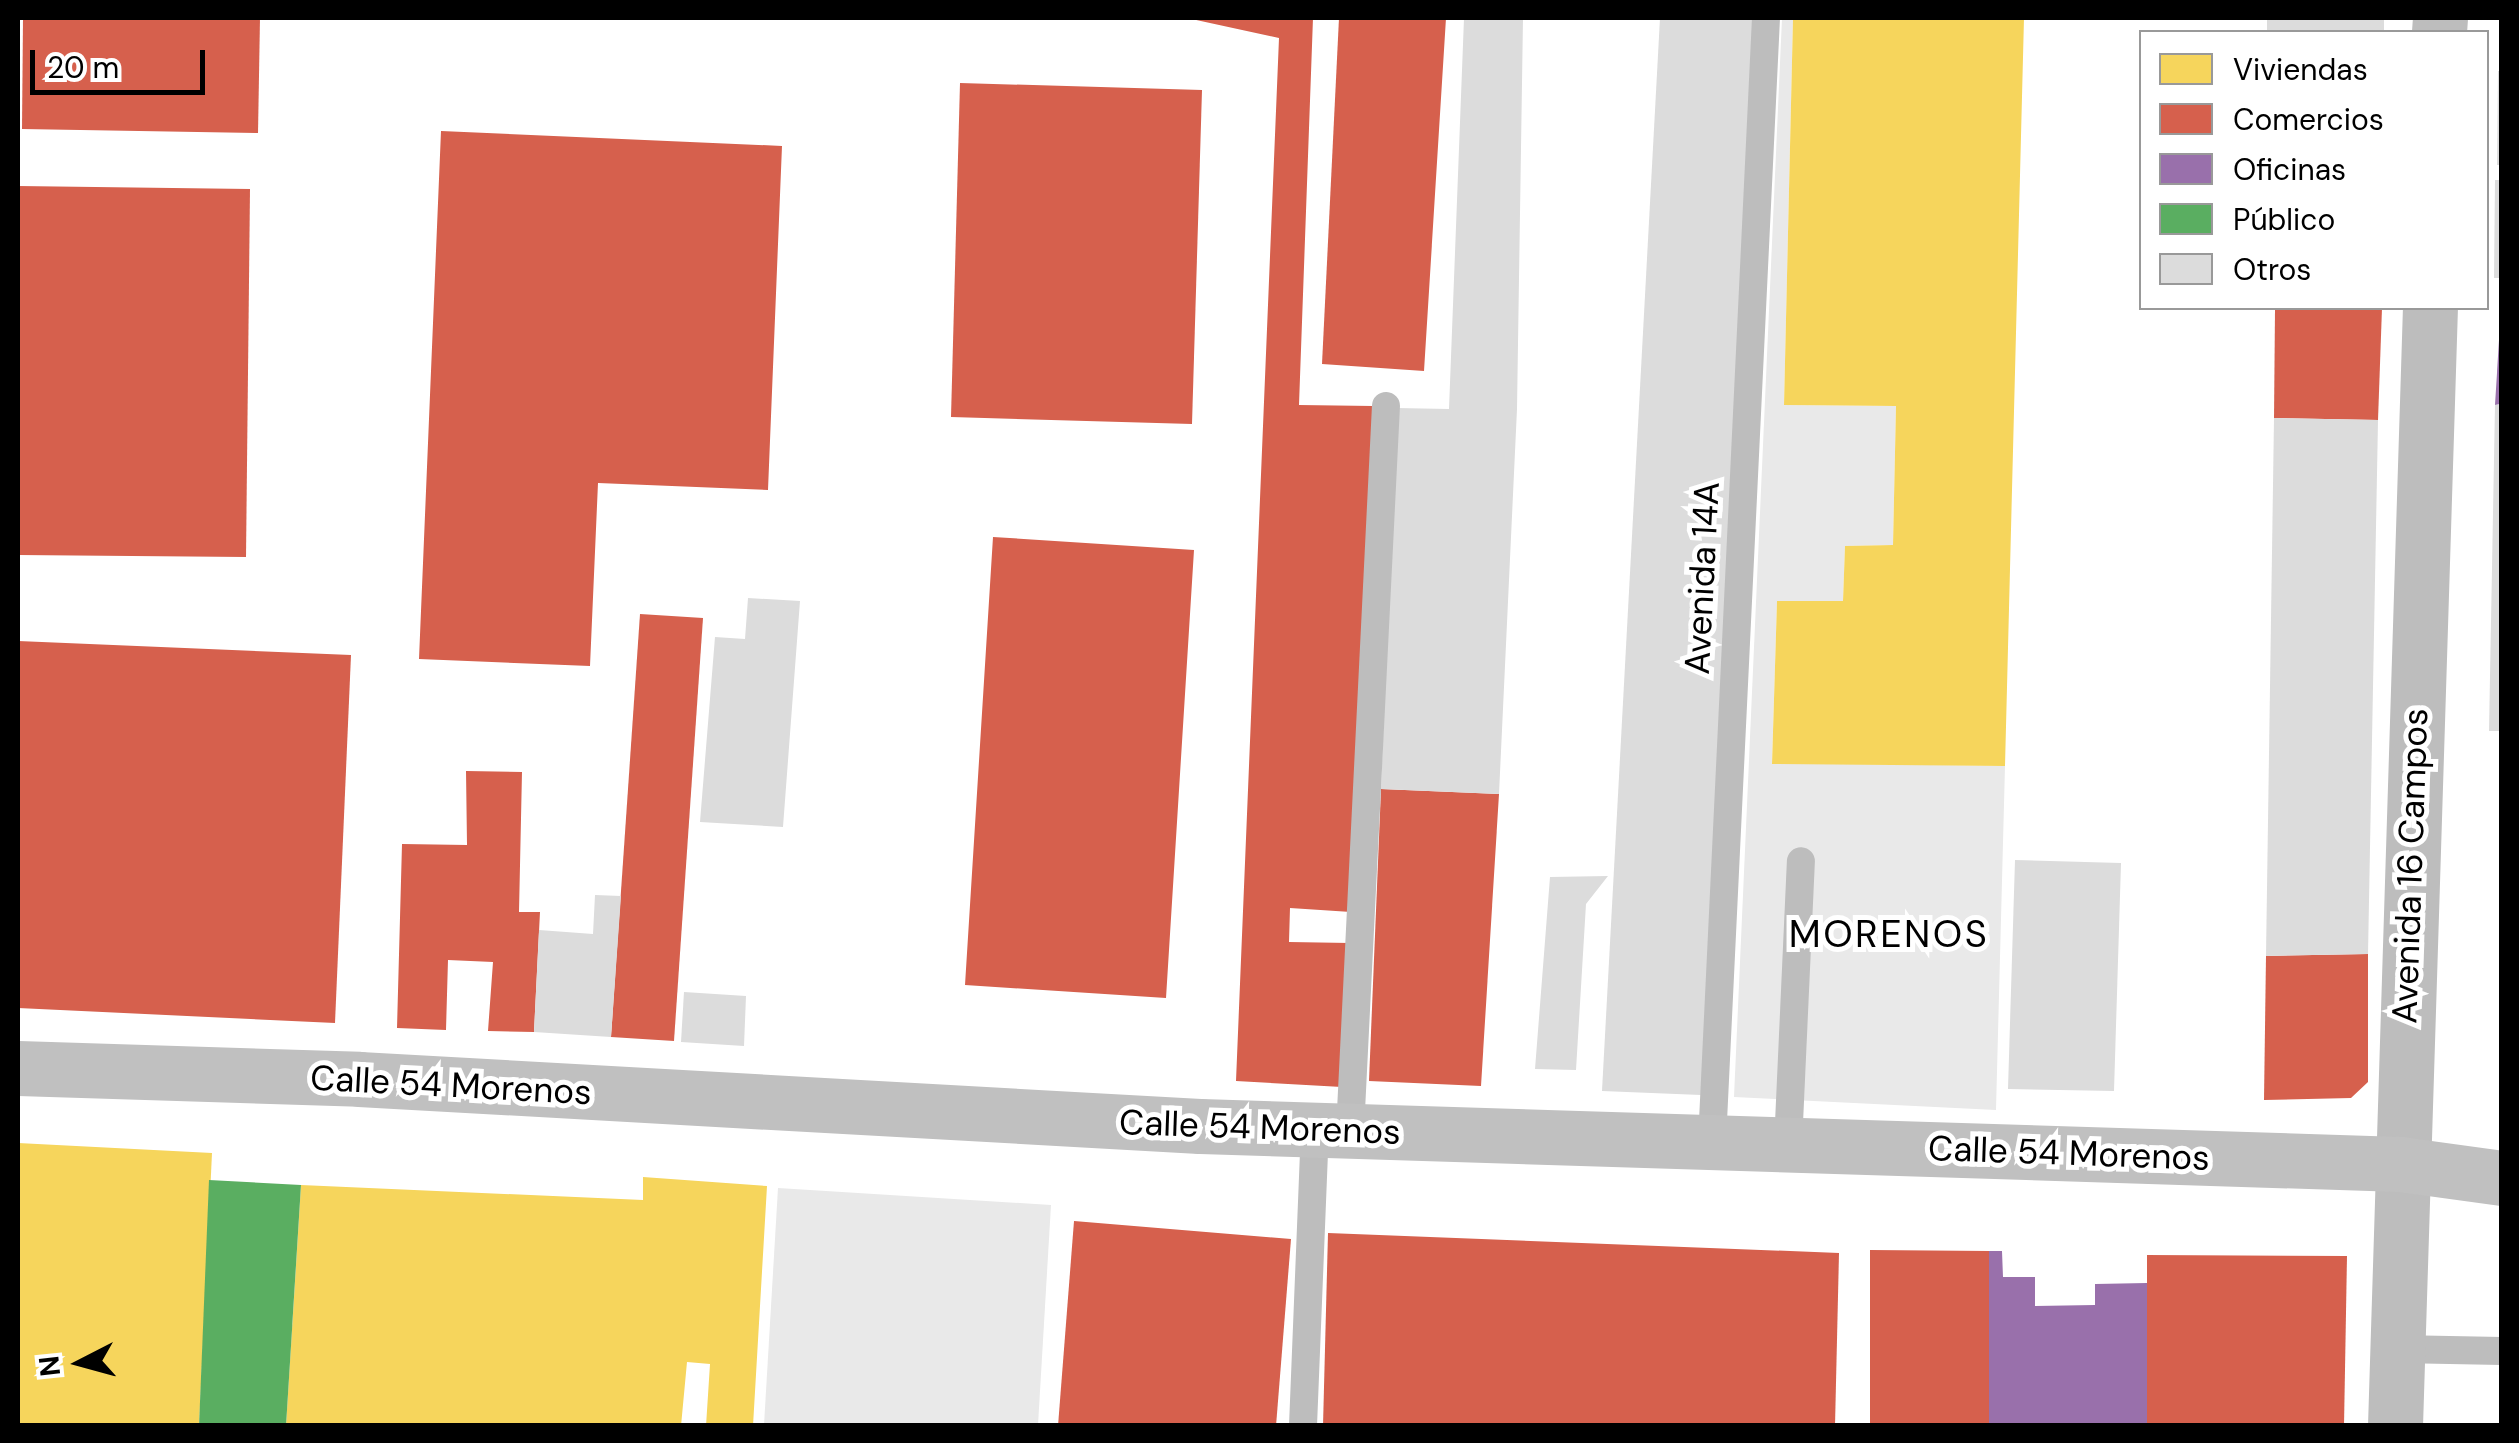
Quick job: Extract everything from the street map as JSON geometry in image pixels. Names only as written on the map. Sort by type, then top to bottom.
[{"type":"main road","name":"Calle 54 Morenos","points":[[18,1068],[1332,1130],[2400,1164],[2502,1178]]},
{"type":"street","name":"Avenida 16 Campos","points":[[2395,1426],[2400,1164],[2430,310]]},
{"type":"lane","name":"Avenida 14A","points":[[1712,1142],[1766,18]]},
{"type":"lane","points":[[1303,1426],[1332,1130],[1386,406]]},
{"type":"lane","points":[[1788,1145],[1801,861]]},
{"type":"lane","points":[[2397,1349],[2502,1351]]},
{"type":"shaded area","points":[[1782,18],[1793,18],[1784,405],[1896,406],[1893,545],[1845,546],[1843,601],[1777,601],[1772,763],[2005,766],[1996,1110],[1734,1097]]},
{"type":"shaded area","points":[[778,1188],[1051,1205],[1038,1425],[764,1425]]},
{"type":"building: Viviendas","points":[[1793,18],[2024,18],[2005,766],[1772,764],[1777,601],[1843,601],[1845,546],[1893,545],[1896,406],[1784,405]]},
{"type":"building: Viviendas","points":[[18,1143],[212,1153],[199,1426],[18,1426]]},
{"type":"building: Viviendas","points":[[643,1177],[767,1186],[753,1426],[706,1426],[710,1364],[687,1362],[681,1426],[286,1426],[301,1185],[643,1200]]},
{"type":"building: Comercios","points":[[23,18],[260,18],[258,133],[22,129]]},
{"type":"building: Comercios","points":[[1187,18],[1313,18],[1299,405],[1373,406],[1351,912],[1290,908],[1289,942],[1350,943],[1342,1087],[1236,1081],[1279,38]]},
{"type":"building: Comercios","points":[[1339,18],[1446,18],[1424,371],[1322,364]]},
{"type":"building: Comercios","points":[[960,83],[1202,90],[1192,424],[951,417]]},
{"type":"building: Comercios","points":[[441,131],[782,146],[768,490],[598,483],[590,666],[419,659]]},
{"type":"building: Comercios","points":[[18,186],[250,189],[246,557],[18,555]]},
{"type":"building: Comercios","points":[[2275,310],[2382,310],[2378,420],[2274,418]]},
{"type":"building: Comercios","points":[[993,537],[1194,550],[1166,998],[965,985]]},
{"type":"building: Comercios","points":[[640,614],[703,618],[674,1041],[611,1037]]},
{"type":"building: Comercios","points":[[18,641],[351,655],[335,1023],[18,1008]]},
{"type":"building: Comercios","points":[[466,771],[522,772],[519,912],[540,912],[534,1032],[488,1031],[493,962],[448,960],[446,1030],[397,1028],[402,844],[467,845]]},
{"type":"building: Comercios","points":[[1381,789],[1499,794],[1481,1086],[1369,1081]]},
{"type":"building: Comercios","points":[[2368,954],[2368,1082],[2351,1098],[2264,1100],[2266,956]]},
{"type":"building: Comercios","points":[[1074,1221],[1291,1239],[1276,1426],[1058,1426]]},
{"type":"building: Comercios","points":[[1328,1233],[1839,1253],[1835,1426],[1323,1426]]},
{"type":"building: Comercios","points":[[1870,1250],[1989,1251],[1989,1426],[1870,1426]]},
{"type":"building: Comercios","points":[[2147,1255],[2347,1256],[2344,1426],[2147,1426]]},
{"type":"building: Oficinas","points":[[2499,340],[2502,404],[2495,405]]},
{"type":"building: Oficinas","points":[[1989,1251],[2002,1251],[2003,1277],[2035,1277],[2035,1306],[2095,1305],[2095,1284],[2147,1283],[2147,1426],[1989,1426]]},
{"type":"building: Público","points":[[209,1180],[301,1185],[286,1426],[199,1426]]},
{"type":"building: Otros","points":[[1464,18],[1523,18],[1517,409],[1499,794],[1381,789],[1396,408],[1449,409]]},
{"type":"building: Otros","points":[[1660,18],[1758,18],[1701,1095],[1602,1091]]},
{"type":"building: Otros","points":[[2267,18],[2384,18],[2384,30],[2267,30]]},
{"type":"building: Otros","points":[[2498,71],[2502,71],[2502,165],[2497,165]]},
{"type":"building: Otros","points":[[2495,180],[2502,180],[2502,278],[2494,278]]},
{"type":"building: Otros","points":[[2502,404],[2502,731],[2489,731],[2495,405]]},
{"type":"building: Otros","points":[[2274,418],[2378,420],[2368,954],[2266,956]]},
{"type":"building: Otros","points":[[748,598],[800,601],[783,827],[700,822],[715,637],[745,639]]},
{"type":"building: Otros","points":[[2015,860],[2121,863],[2114,1091],[2008,1089]]},
{"type":"building: Otros","points":[[1608,876],[1586,904],[1576,1070],[1535,1069],[1550,877]]},
{"type":"building: Otros","points":[[595,895],[621,896],[611,1037],[534,1032],[539,930],[593,934]]},
{"type":"building: Otros","points":[[684,992],[746,996],[744,1046],[681,1042]]},
{"type":"district","name":"MORENOS","points":[[1889,935]]}]
